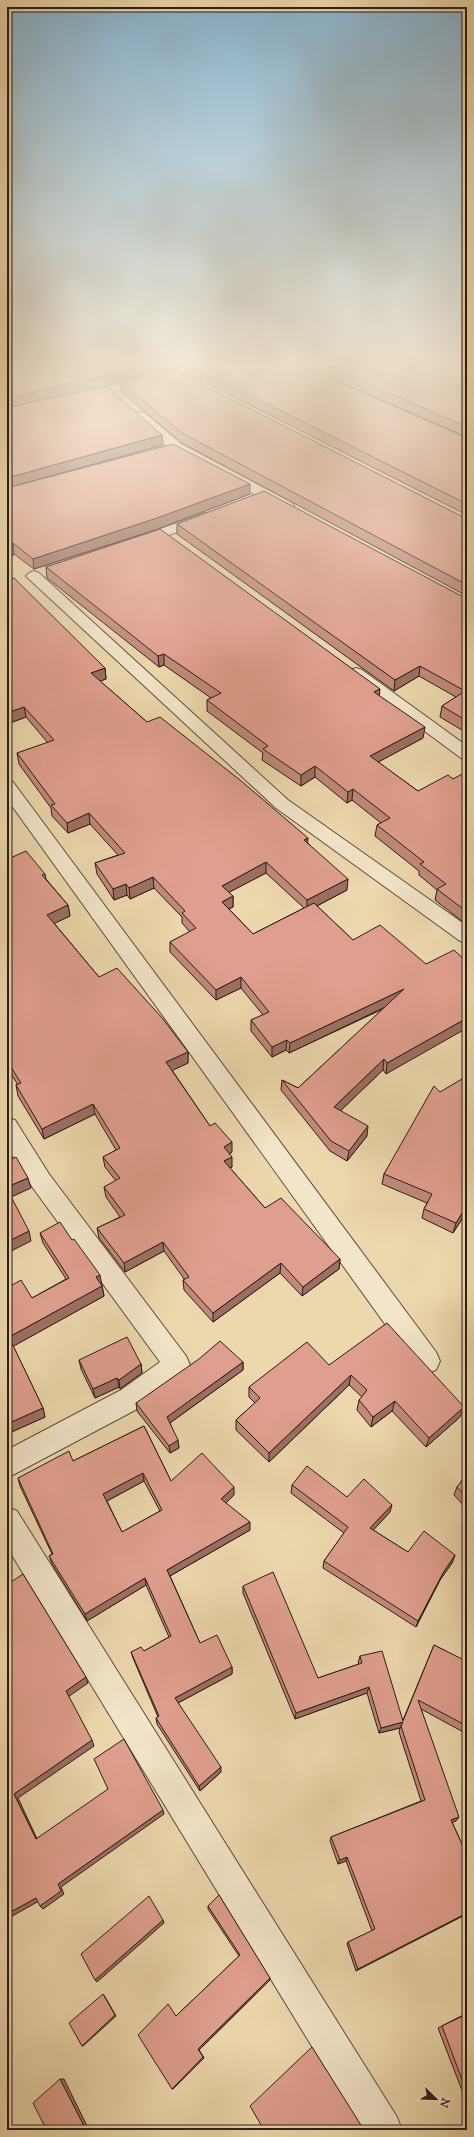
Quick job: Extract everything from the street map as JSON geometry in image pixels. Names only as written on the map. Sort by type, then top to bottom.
[{"type":"street","points":[[205,463],[300,514]]},
{"type":"street","points":[[250,500],[265,495]]},
{"type":"street","points":[[125,546],[221,511]]},
{"type":"street","points":[[163,533],[176,542]]},
{"type":"street","points":[[35,576],[282,804],[467,936]]},
{"type":"street","points":[[344,664],[467,754]]},
{"type":"street","points":[[7,786],[428,1361]]},
{"type":"street","points":[[7,1127],[41,1181],[177,1365],[130,1399],[7,1465]]},
{"type":"street","points":[[7,1522],[384,2130]]},
{"type":"building","points":[[7,463],[62,463],[7,478]]},
{"type":"building","points":[[102,463],[209,463],[250,484],[157,518],[33,559],[13,543],[7,550],[7,488]]},
{"type":"building","points":[[238,463],[356,463],[463,517],[467,517],[467,585]]},
{"type":"building","points":[[384,463],[467,463],[467,504]]},
{"type":"building","points":[[264,491],[467,599],[467,721],[442,706],[465,691],[420,666],[395,680],[177,524]]},
{"type":"building","points":[[160,529],[380,689],[374,692],[425,727],[370,756],[418,791],[448,775],[453,779],[464,773],[467,775],[467,912],[437,889],[446,884],[420,864],[424,862],[377,825],[390,818],[353,789],[348,792],[315,766],[301,775],[263,749],[268,746],[207,700],[221,693],[164,654],[158,656],[46,567]]},
{"type":"building","points":[[14,578],[105,668],[91,673],[147,722],[160,717],[240,780],[308,838],[304,840],[348,879],[307,900],[266,862],[222,886],[233,896],[222,902],[253,934],[314,903],[353,940],[380,925],[426,964],[454,950],[467,962],[467,1018],[387,1063],[384,1059],[334,1107],[368,1126],[349,1151],[331,1141],[282,1080],[298,1088],[404,989],[290,1043],[287,1040],[272,1047],[251,1020],[269,1012],[241,977],[216,990],[170,942],[196,928],[182,913],[185,911],[153,877],[129,888],[126,884],[113,889],[95,863],[125,853],[89,813],[67,823],[51,805],[55,804],[17,753],[54,740],[24,707],[7,713],[7,580]]},
{"type":"building","points":[[26,851],[45,874],[42,875],[68,905],[47,915],[99,977],[117,968],[163,1019],[188,1052],[166,1062],[210,1126],[215,1123],[232,1142],[224,1147],[232,1157],[224,1161],[265,1208],[281,1198],[340,1259],[303,1287],[281,1263],[213,1313],[183,1280],[189,1277],[163,1242],[124,1263],[97,1228],[125,1215],[104,1187],[120,1178],[103,1157],[120,1148],[93,1104],[42,1129],[16,1085],[21,1083],[7,1061],[7,858],[8,859]]},
{"type":"building","points":[[467,1076],[467,1205],[456,1223],[424,1209],[432,1194],[384,1174],[434,1086],[440,1092]]},
{"type":"building","points":[[16,1157],[28,1178],[7,1187],[7,1161]]},
{"type":"building","points":[[7,1189],[29,1231],[7,1242]]},
{"type":"building","points":[[60,1222],[72,1240],[74,1239],[100,1275],[96,1277],[102,1286],[9,1337],[43,1408],[7,1424],[7,1288],[21,1280],[32,1298],[69,1278],[40,1233]]},
{"type":"building","points":[[387,1323],[464,1407],[429,1438],[395,1401],[373,1417],[359,1400],[367,1390],[351,1375],[269,1453],[236,1420],[260,1398],[249,1387],[307,1342],[329,1365]]},
{"type":"building","points":[[127,1337],[141,1364],[119,1380],[117,1378],[93,1389],[79,1360]]},
{"type":"building","points":[[220,1341],[243,1362],[167,1417],[178,1440],[169,1446],[136,1403],[199,1359]]},
{"type":"building","points":[[144,1426],[171,1481],[202,1453],[234,1487],[221,1499],[250,1522],[167,1570],[200,1643],[217,1635],[232,1667],[175,1698],[221,1767],[199,1786],[156,1718],[159,1716],[131,1652],[141,1647],[144,1651],[171,1636],[145,1578],[85,1614],[49,1556],[53,1554],[18,1478],[69,1451],[73,1461]],"holes":[[[143,1473],[162,1510],[122,1532],[103,1494]]]},
{"type":"building","points":[[307,1466],[347,1497],[364,1479],[392,1505],[370,1528],[408,1552],[424,1531],[455,1555],[443,1573],[418,1621],[324,1561],[348,1527],[292,1485]]},
{"type":"building","points":[[467,1474],[467,1498],[457,1487]]},
{"type":"building","points":[[273,1572],[318,1678],[362,1663],[360,1656],[382,1651],[403,1721],[434,1645],[464,1660],[467,1653],[467,1726],[418,1700],[459,1817],[451,1820],[467,1855],[467,1913],[358,1969],[348,1942],[375,1929],[347,1857],[340,1860],[331,1837],[425,1800],[401,1726],[403,1722],[381,1728],[369,1687],[296,1713],[243,1586]]},
{"type":"building","points":[[23,1574],[86,1677],[66,1691],[92,1740],[14,1794],[36,1839],[108,1789],[94,1759],[124,1739],[163,1810],[58,1884],[61,1891],[40,1906],[36,1898],[7,1914],[7,1582],[8,1584]]},
{"type":"building","points":[[219,1895],[270,1978],[198,2049],[203,2057],[172,2089],[138,2035],[168,2004],[176,2016],[240,1955],[208,1906]]},
{"type":"building","points":[[149,1896],[163,1920],[95,1980],[81,1954]]},
{"type":"building","points":[[103,1994],[115,2015],[82,2046],[69,2023]]},
{"type":"building","points":[[467,2014],[467,2093],[442,2026]]},
{"type":"building","points":[[312,2047],[364,2130],[264,2130],[250,2106]]},
{"type":"building","points":[[60,2079],[86,2130],[44,2130],[46,2129],[33,2103]]}]
